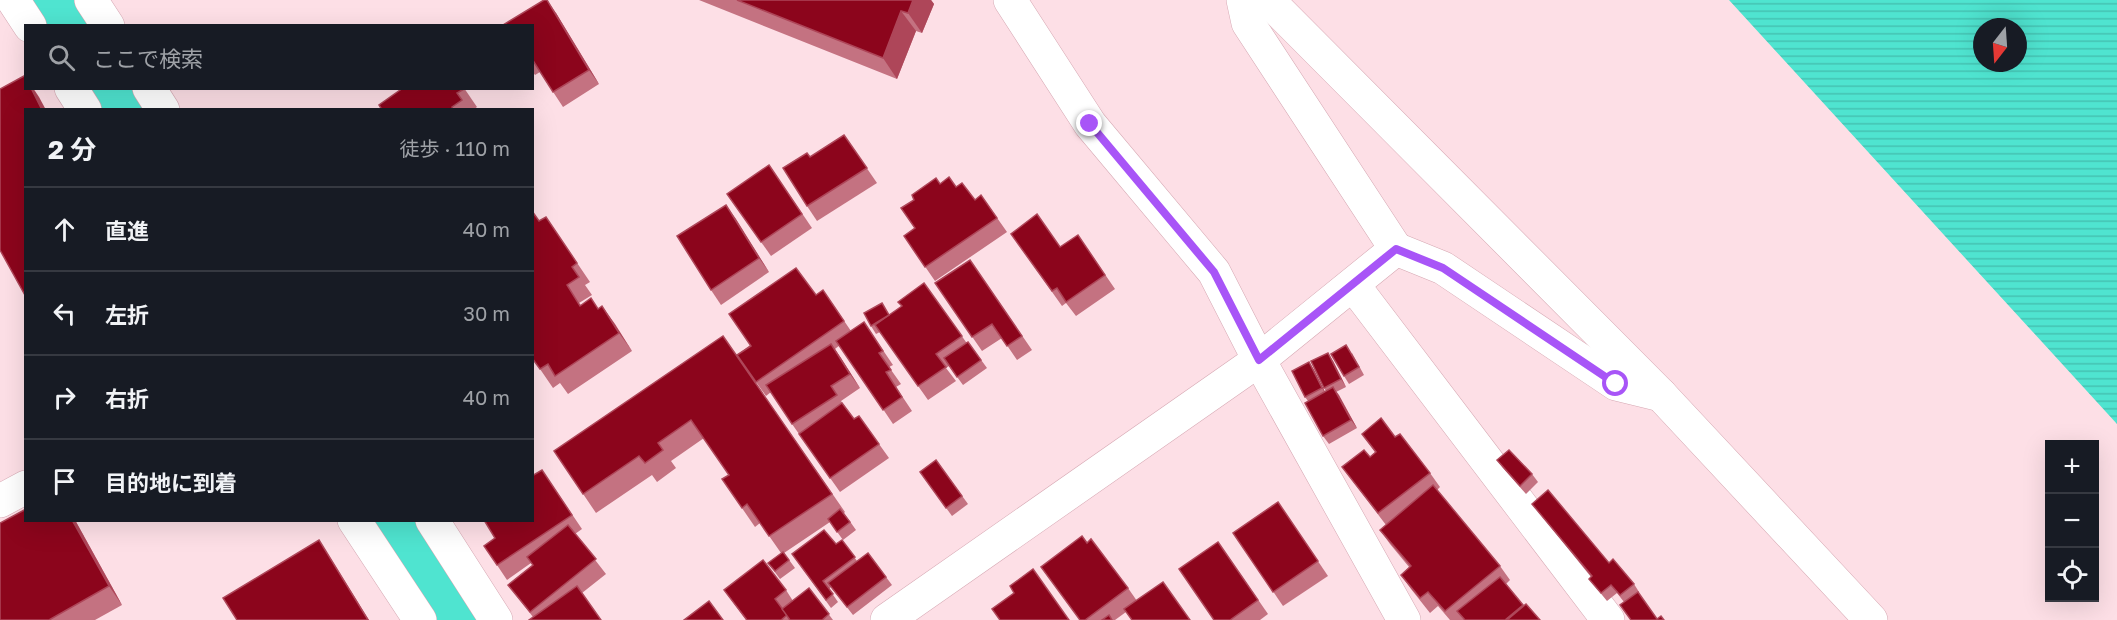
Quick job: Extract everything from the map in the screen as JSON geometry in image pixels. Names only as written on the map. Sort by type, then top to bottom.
[{"type":"street","points":[[14,0],[29,24]]},
{"type":"street","points":[[91,0],[107,24]]},
{"type":"street","points":[[1010,0],[1090,124],[1214,272],[1259,360],[1404,620]]},
{"type":"street","points":[[1243,0],[1248,23],[1396,249],[1443,268],[1616,384],[1661,395]]},
{"type":"street","points":[[1268,0],[1661,395],[1871,620]]},
{"type":"street","points":[[72,90],[84,108]]},
{"type":"street","points":[[150,90],[162,108]]},
{"type":"street","points":[[887,620],[1259,360],[1354,286],[1396,249]]},
{"type":"street","points":[[1354,286],[1608,620]]},
{"type":"street","points":[[0,501],[24,488]]},
{"type":"street","points":[[355,522],[420,620]]},
{"type":"street","points":[[433,522],[496,620]]},
{"type":"shaded area","points":[[1729,0],[2117,0],[2117,424]]},
{"type":"building","points":[[547,0],[589,70],[553,92],[534,62],[534,24],[505,24]]},
{"type":"building","points":[[737,0],[913,0],[908,13],[901,11],[883,58]]},
{"type":"building","points":[[24,76],[24,90],[32,90],[41,108],[24,108],[24,293],[0,250],[0,89]]},
{"type":"building","points":[[400,90],[462,90],[457,93],[462,100],[452,108],[381,108],[379,105]]},
{"type":"building","points":[[844,135],[867,168],[807,206],[783,168],[807,153],[810,157]]},
{"type":"building","points":[[769,165],[802,214],[761,242],[727,194]]},
{"type":"building","points":[[949,177],[956,187],[962,183],[975,200],[981,195],[997,218],[925,267],[904,236],[915,228],[901,208],[914,200],[912,195],[936,178],[940,184]]},
{"type":"building","points":[[726,205],[759,258],[711,290],[677,236]]},
{"type":"building","points":[[534,214],[539,221],[546,217],[577,263],[572,267],[579,277],[567,285],[580,306],[591,298],[598,309],[602,306],[619,333],[555,376],[548,364],[540,369],[534,361]]},
{"type":"building","points":[[1037,214],[1060,247],[1078,235],[1105,275],[1066,302],[1057,288],[1052,291],[1011,234]]},
{"type":"building","points":[[970,260],[1022,336],[1007,346],[992,324],[972,337],[935,283]]},
{"type":"building","points":[[796,268],[816,295],[823,290],[844,321],[756,382],[737,355],[751,346],[729,314]]},
{"type":"building","points":[[924,283],[962,336],[936,354],[946,367],[918,386],[875,325],[902,306],[898,302]]},
{"type":"building","points":[[882,303],[889,315],[871,326],[864,313]]},
{"type":"building","points":[[864,322],[883,351],[879,353],[891,370],[886,372],[902,397],[883,410],[836,341]]},
{"type":"building","points":[[723,336],[832,494],[769,536],[747,504],[742,508],[722,479],[729,475],[691,420],[658,443],[663,450],[645,463],[639,456],[583,494],[554,451]]},
{"type":"building","points":[[968,342],[981,360],[957,377],[944,358]]},
{"type":"building","points":[[831,344],[850,374],[831,386],[837,395],[792,424],[766,385]]},
{"type":"building","points":[[1346,345],[1359,367],[1344,376],[1331,354]]},
{"type":"building","points":[[1328,353],[1341,379],[1324,388],[1311,361]]},
{"type":"building","points":[[1309,362],[1322,388],[1305,397],[1292,371]]},
{"type":"building","points":[[1333,387],[1351,420],[1323,436],[1305,403]]},
{"type":"building","points":[[842,403],[854,419],[859,416],[879,444],[830,478],[799,434]]},
{"type":"building","points":[[1381,418],[1395,437],[1400,434],[1430,473],[1378,513],[1342,467],[1364,450],[1370,457],[1376,452],[1362,434]]},
{"type":"building","points":[[1509,450],[1532,474],[1520,486],[1497,460]]},
{"type":"building","points":[[936,460],[962,496],[946,508],[920,472]]},
{"type":"building","points":[[542,470],[572,515],[497,565],[484,546],[495,538],[485,522],[534,522],[534,475]]},
{"type":"building","points":[[1433,485],[1500,566],[1445,611],[1428,592],[1420,598],[1401,575],[1411,566],[1380,530]]},
{"type":"building","points":[[1548,490],[1609,563],[1613,559],[1634,584],[1620,595],[1611,585],[1601,593],[1589,579],[1592,576],[1532,504]]},
{"type":"building","points":[[1278,502],[1318,561],[1273,592],[1233,533]]},
{"type":"building","points":[[840,509],[850,522],[837,532],[828,519]]},
{"type":"building","points":[[24,510],[24,522],[73,522],[109,586],[49,620],[0,620],[0,523]]},
{"type":"building","points":[[568,525],[596,559],[530,612],[508,585],[533,565],[527,557]]},
{"type":"building","points":[[824,530],[836,544],[842,540],[855,557],[823,581],[833,594],[826,600],[792,554]]},
{"type":"building","points":[[1082,536],[1087,543],[1091,539],[1128,588],[1085,620],[1080,620],[1041,567]]},
{"type":"building","points":[[319,540],[368,620],[237,620],[223,598]]},
{"type":"building","points":[[1218,542],[1258,600],[1230,620],[1214,620],[1179,569]]},
{"type":"building","points":[[783,552],[789,560],[775,571],[768,563]]},
{"type":"building","points":[[868,553],[886,577],[847,607],[828,583]]},
{"type":"building","points":[[763,560],[786,590],[775,599],[787,615],[781,620],[747,620],[724,590]]},
{"type":"building","points":[[1033,569],[1069,620],[1000,620],[992,609],[1014,593],[1010,586]]},
{"type":"building","points":[[1500,577],[1523,605],[1505,620],[1465,620],[1457,611]]},
{"type":"building","points":[[1163,582],[1190,620],[1132,620],[1124,609]]},
{"type":"building","points":[[577,586],[601,620],[529,620]]},
{"type":"building","points":[[809,588],[829,614],[822,620],[790,620],[782,609]]},
{"type":"building","points":[[1638,592],[1657,619],[1661,616],[1664,620],[1631,620],[1620,605]]},
{"type":"building","points":[[709,601],[723,620],[684,620]]},
{"type":"building","points":[[1526,604],[1540,620],[1507,620]]},
{"type":"building","points":[[1109,615],[1112,620],[1102,620]]},
{"type":"waterway","points":[[57,0],[72,24]]},
{"type":"waterway","points":[[115,90],[127,108]]},
{"type":"waterway","points":[[397,522],[461,620]]},
{"type":"route","points":[[1090,124],[1214,272],[1259,360],[1354,286],[1396,249],[1443,268],[1616,384]]}]
